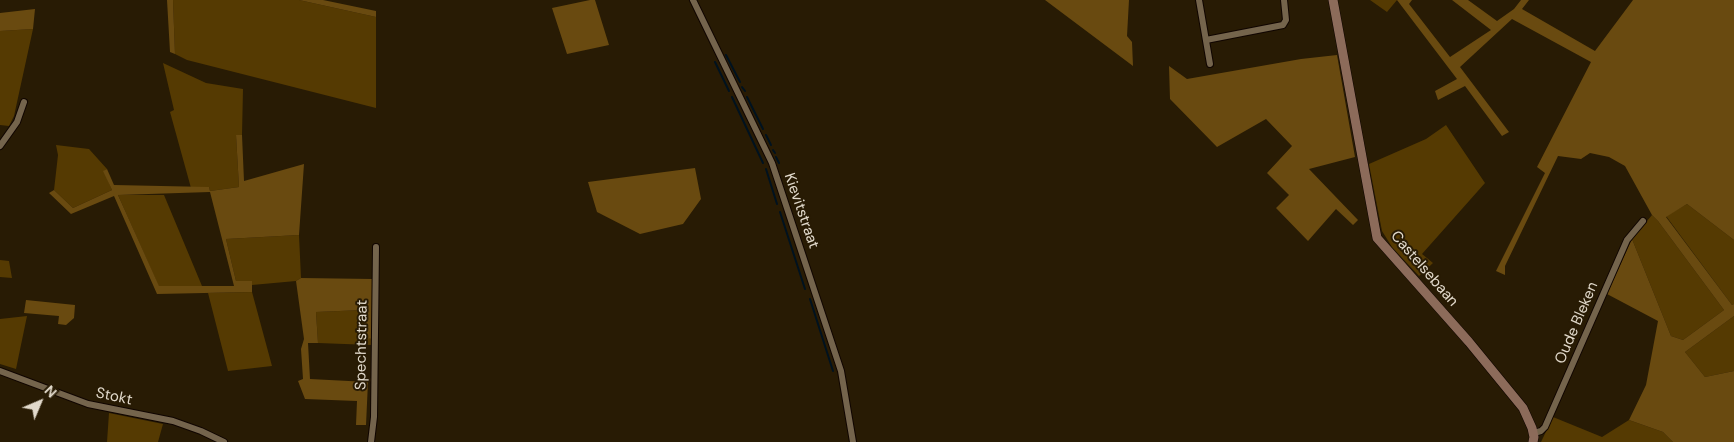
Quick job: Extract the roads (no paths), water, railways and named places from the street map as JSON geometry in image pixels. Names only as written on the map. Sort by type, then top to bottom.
[{"type":"street","name":"Kievitstraat","points":[[693,0],[772,163],[841,371],[853,442]]},
{"type":"street","points":[[1199,0],[1210,64]]},
{"type":"street","points":[[1206,40],[1283,25],[1286,20],[1284,0]]},
{"type":"street","name":"Castelsebaan","points":[[1333,0],[1377,238],[1500,378],[1523,408],[1533,437]]},
{"type":"street","points":[[0,146],[17,122],[24,102]]},
{"type":"street","name":"Oude Bleken","points":[[1533,437],[1545,427],[1627,240],[1643,221]]},
{"type":"street","name":"Spechtstraat","points":[[371,442],[374,417],[376,247]]},
{"type":"street","name":"Stokt","points":[[0,371],[88,404],[173,421],[224,442]]},
{"type":"waterway","points":[[726,55],[740,82]]},
{"type":"waterway","points":[[715,62],[729,91]]},
{"type":"waterway","points":[[742,87],[745,91]]},
{"type":"waterway","points":[[732,97],[763,163]]},
{"type":"waterway","points":[[747,97],[763,129]]},
{"type":"waterway","points":[[766,135],[771,145]]},
{"type":"waterway","points":[[776,157],[779,163]]},
{"type":"waterway","points":[[766,169],[777,204]]},
{"type":"waterway","points":[[780,212],[805,289]]},
{"type":"waterway","points":[[810,299],[833,371]]}]
